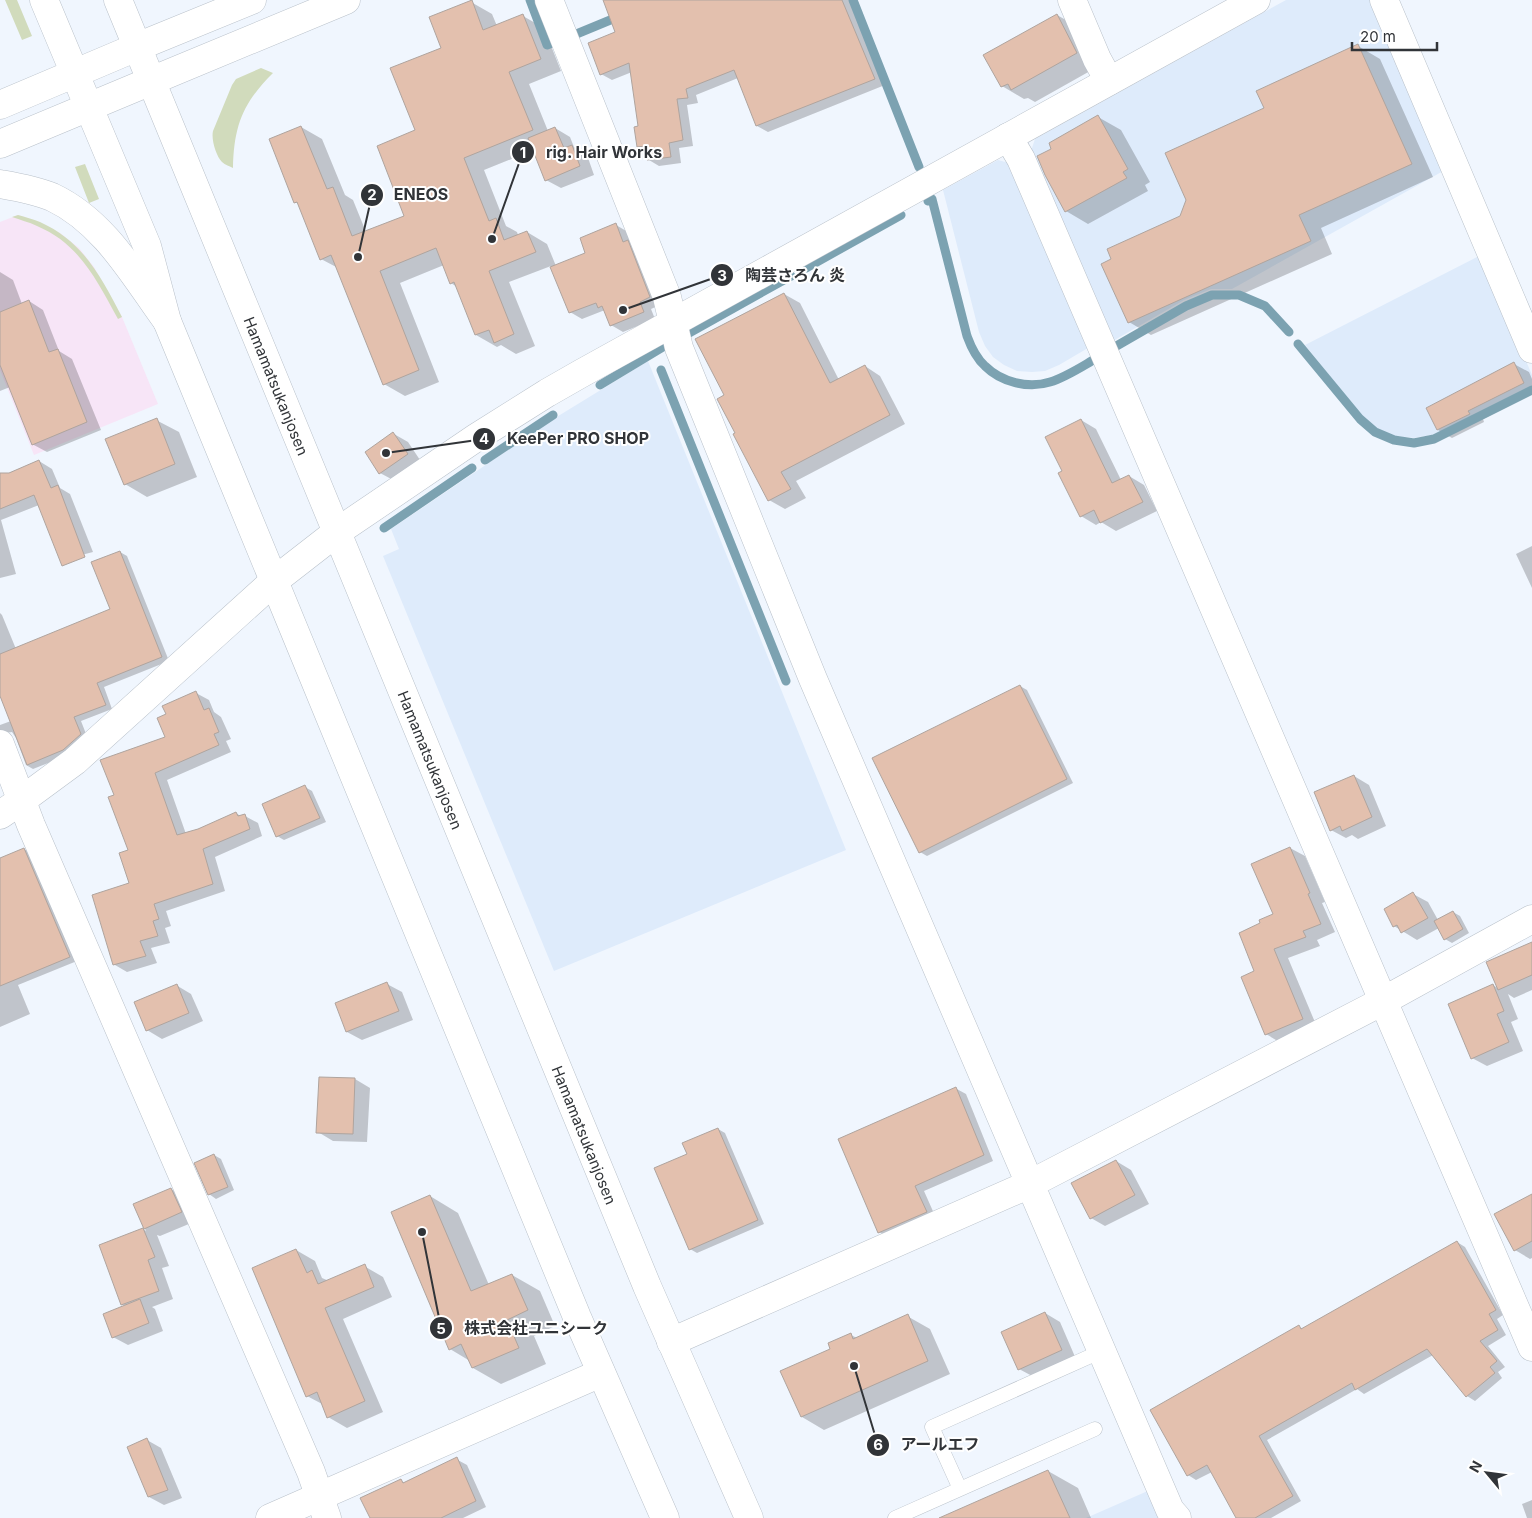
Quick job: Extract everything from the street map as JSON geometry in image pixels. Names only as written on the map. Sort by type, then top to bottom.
[{"type":"main road","points":[[44,0],[146,246],[167,321],[577,1317],[665,1518]]},
{"type":"main road","name":"Hamamatsukanjosen","points":[[118,0],[598,1168],[671,1342],[749,1518]]},
{"type":"main road","points":[[0,105],[252,0]]},
{"type":"main road","points":[[0,144],[346,0]]},
{"type":"main road","points":[[549,0],[667,297],[683,357],[813,679],[1170,1510],[1177,1518]]},
{"type":"main road","points":[[1072,0],[1097,59],[1109,81]]},
{"type":"main road","points":[[11,808],[75,761],[274,581],[337,532],[477,437],[547,393],[673,322],[1256,0]]},
{"type":"main road","points":[[1384,0],[1532,349]]},
{"type":"main road","points":[[1008,137],[1025,168],[1532,1347]]},
{"type":"main road","points":[[0,184],[24,188],[51,197],[76,210],[98,228],[167,321]]},
{"type":"main road","points":[[0,744],[11,808],[311,1472],[323,1507]]},
{"type":"main road","points":[[671,1342],[1030,1184],[1383,1001],[1532,919]]},
{"type":"main road","points":[[270,1518],[323,1507],[601,1373]]},
{"type":"lane","points":[[960,1489],[932,1426],[1102,1351]]},
{"type":"lane","points":[[895,1518],[1095,1429]]},
{"type":"shaded area","points":[[1286,0],[1372,0],[1445,170],[1232,289],[1211,289],[1184,300],[1113,341],[1031,151],[1035,139]]},
{"type":"shaded area","points":[[998,160],[1009,163],[1088,348],[1045,371],[1017,371],[993,357],[985,346],[979,332],[943,190]]},
{"type":"shaded area","points":[[18,215],[39,222],[60,233],[79,248],[94,267],[122,317],[158,404],[34,455],[0,370],[0,222]]},
{"type":"shaded area","points":[[1481,255],[1532,375],[1532,386],[1433,435],[1414,438],[1395,436],[1377,429],[1362,416],[1305,345]]},
{"type":"shaded area","points":[[648,361],[846,850],[554,971],[383,556],[399,549],[391,529],[555,418]]},
{"type":"shaded area","points":[[1150,1490],[1164,1518],[1086,1518]]},
{"type":"green space","points":[[5,0],[17,0],[32,36],[22,40]]},
{"type":"green space","points":[[261,68],[273,73],[254,94],[242,116],[235,139],[233,168],[223,163],[218,156],[213,143],[213,131],[236,79]]},
{"type":"green space","points":[[85,164],[99,199],[89,203],[75,167]]},
{"type":"green space","points":[[18,215],[40,222],[55,230],[80,250],[107,288],[122,317],[118,319],[103,291],[76,253],[52,234],[12,217]]},
{"type":"building","points":[[472,0],[483,30],[523,14],[541,59],[509,72],[533,130],[464,158],[489,221],[496,218],[504,240],[527,231],[536,252],[489,271],[514,334],[494,343],[489,330],[475,335],[454,282],[450,284],[436,248],[380,271],[419,370],[383,385],[331,255],[320,260],[297,202],[294,203],[269,139],[301,126],[327,189],[333,187],[352,236],[404,216],[377,146],[415,130],[390,68],[441,48],[429,17]]},
{"type":"building","points":[[603,0],[842,0],[875,79],[756,126],[734,70],[686,89],[688,98],[677,99],[683,140],[669,143],[671,157],[647,160],[646,146],[637,147],[634,127],[638,126],[629,63],[600,75],[588,43],[615,32]]},
{"type":"building","points":[[1057,14],[1077,53],[1011,90],[1008,84],[1001,87],[983,55]]},
{"type":"building","points":[[1358,44],[1412,164],[1299,215],[1311,241],[1128,323],[1101,264],[1111,259],[1107,249],[1180,216],[1186,200],[1165,153],[1264,108],[1256,91]]},
{"type":"building","points":[[1098,115],[1128,169],[1123,172],[1127,178],[1065,212],[1037,156],[1051,149],[1049,143]]},
{"type":"building","points":[[555,127],[564,148],[572,145],[580,166],[545,181],[528,138]]},
{"type":"building","points":[[616,223],[623,242],[628,240],[650,297],[640,302],[644,312],[610,326],[602,306],[598,308],[596,303],[569,313],[550,267],[585,253],[580,238]]},
{"type":"building","points":[[784,293],[830,383],[865,365],[890,415],[781,472],[791,489],[768,501],[717,399],[724,395],[695,339]]},
{"type":"building","points":[[29,300],[49,352],[58,349],[87,422],[32,445],[0,365],[0,312]]},
{"type":"building","points":[[1514,362],[1524,383],[1468,411],[1470,414],[1437,430],[1426,408]]},
{"type":"building","points":[[157,418],[175,464],[124,485],[105,439]]},
{"type":"building","points":[[1081,419],[1112,483],[1129,475],[1143,502],[1100,523],[1094,510],[1080,517],[1058,473],[1062,471],[1045,437]]},
{"type":"building","points":[[393,432],[408,454],[379,474],[365,452]]},
{"type":"building","points":[[39,460],[51,488],[58,485],[85,557],[62,566],[34,495],[0,509],[0,473],[9,473]]},
{"type":"building","points":[[120,551],[162,657],[97,683],[106,705],[74,717],[81,734],[63,750],[27,765],[0,696],[0,654],[110,609],[91,562]]},
{"type":"building","points":[[1020,685],[1067,779],[919,853],[872,758]]},
{"type":"building","points":[[196,691],[204,710],[209,708],[219,732],[214,734],[219,745],[155,773],[177,835],[198,829],[236,812],[238,816],[245,814],[250,829],[203,849],[213,884],[154,904],[159,919],[153,921],[158,936],[140,941],[146,956],[113,965],[92,895],[129,883],[119,853],[128,850],[108,797],[114,795],[100,760],[165,737],[157,718],[166,714],[162,706]]},
{"type":"building","points":[[1354,775],[1372,817],[1342,831],[1340,826],[1330,831],[1314,792]]},
{"type":"building","points":[[305,785],[320,818],[276,837],[262,804]]},
{"type":"building","points":[[1290,847],[1321,924],[1303,931],[1306,937],[1274,949],[1303,1019],[1265,1035],[1241,977],[1254,971],[1239,933],[1260,923],[1259,920],[1273,914],[1251,864]]},
{"type":"building","points":[[24,848],[70,957],[0,986],[0,858]]},
{"type":"building","points":[[1413,892],[1428,918],[1401,933],[1397,925],[1393,927],[1384,909]]},
{"type":"building","points":[[1453,911],[1463,929],[1444,940],[1434,921]]},
{"type":"building","points":[[1532,942],[1532,975],[1498,990],[1486,962]]},
{"type":"building","points":[[387,982],[399,1011],[346,1032],[335,1003]]},
{"type":"building","points":[[177,984],[189,1013],[146,1031],[134,1002]]},
{"type":"building","points":[[1493,984],[1504,1011],[1497,1014],[1509,1042],[1471,1059],[1448,1004]]},
{"type":"building","points":[[319,1077],[355,1078],[353,1134],[316,1133]]},
{"type":"building","points":[[956,1087],[984,1155],[915,1186],[927,1212],[878,1233],[838,1139]]},
{"type":"building","points":[[718,1128],[758,1220],[689,1250],[654,1168],[687,1154],[682,1143]]},
{"type":"building","points":[[214,1154],[228,1187],[208,1195],[194,1163]]},
{"type":"building","points":[[1116,1160],[1135,1195],[1090,1219],[1071,1183]]},
{"type":"building","points":[[171,1188],[182,1212],[144,1229],[133,1204]]},
{"type":"building","points":[[1532,1194],[1532,1241],[1514,1251],[1494,1214]]},
{"type":"building","points":[[430,1195],[471,1291],[512,1274],[528,1310],[507,1320],[519,1348],[472,1368],[461,1344],[449,1350],[391,1212]]},
{"type":"building","points":[[143,1228],[155,1257],[148,1260],[159,1291],[121,1305],[99,1245]]},
{"type":"building","points":[[1457,1241],[1496,1310],[1489,1314],[1498,1330],[1480,1341],[1497,1361],[1490,1367],[1495,1373],[1466,1397],[1427,1349],[1355,1390],[1352,1383],[1259,1436],[1293,1496],[1255,1518],[1236,1518],[1207,1465],[1187,1476],[1150,1410],[1299,1325],[1301,1329]]},
{"type":"building","points":[[296,1249],[307,1273],[312,1270],[318,1284],[365,1264],[374,1287],[325,1308],[365,1401],[327,1418],[317,1392],[306,1397],[252,1268]]},
{"type":"building","points":[[140,1299],[149,1323],[112,1338],[103,1314]]},
{"type":"building","points":[[1045,1312],[1062,1350],[1018,1370],[1001,1332]]},
{"type":"building","points":[[908,1314],[928,1361],[801,1417],[780,1371],[830,1349],[828,1343],[851,1333],[853,1339]]},
{"type":"building","points":[[147,1438],[168,1490],[148,1497],[127,1447]]},
{"type":"building","points":[[457,1457],[476,1501],[441,1518],[370,1518],[360,1498],[401,1479],[403,1483]]},
{"type":"building","points":[[1048,1470],[1070,1518],[939,1518]]},
{"type":"waterway","points":[[530,0],[547,45],[554,42]]},
{"type":"waterway","points":[[853,0],[919,167]]},
{"type":"waterway","points":[[574,35],[620,16]]},
{"type":"waterway","points":[[928,201],[932,199],[967,336],[974,352],[991,372],[1015,383],[1042,384],[1073,372],[1095,359]]},
{"type":"waterway","points":[[806,268],[901,215]]},
{"type":"waterway","points":[[689,333],[791,276]]},
{"type":"waterway","points":[[1113,348],[1186,306],[1212,295],[1239,295],[1265,306],[1289,332]]},
{"type":"waterway","points":[[1298,344],[1360,419],[1375,432],[1394,440],[1414,443],[1434,439],[1532,390]]},
{"type":"waterway","points":[[600,385],[663,347]]},
{"type":"waterway","points":[[661,370],[786,681]]},
{"type":"waterway","points":[[485,460],[553,415]]},
{"type":"waterway","points":[[384,528],[472,468]]},
{"type":"place","name":"rig. Hair Works","points":[[492,239]]},
{"type":"place","name":"ENEOS","points":[[358,257]]},
{"type":"place","name":"陶芸さろん 炎","points":[[623,310]]},
{"type":"place","name":"KeePer PRO SHOP","points":[[386,453]]},
{"type":"place","name":"株式会社ユニシーク","points":[[422,1232]]},
{"type":"place","name":"アールエフ","points":[[854,1366]]}]
